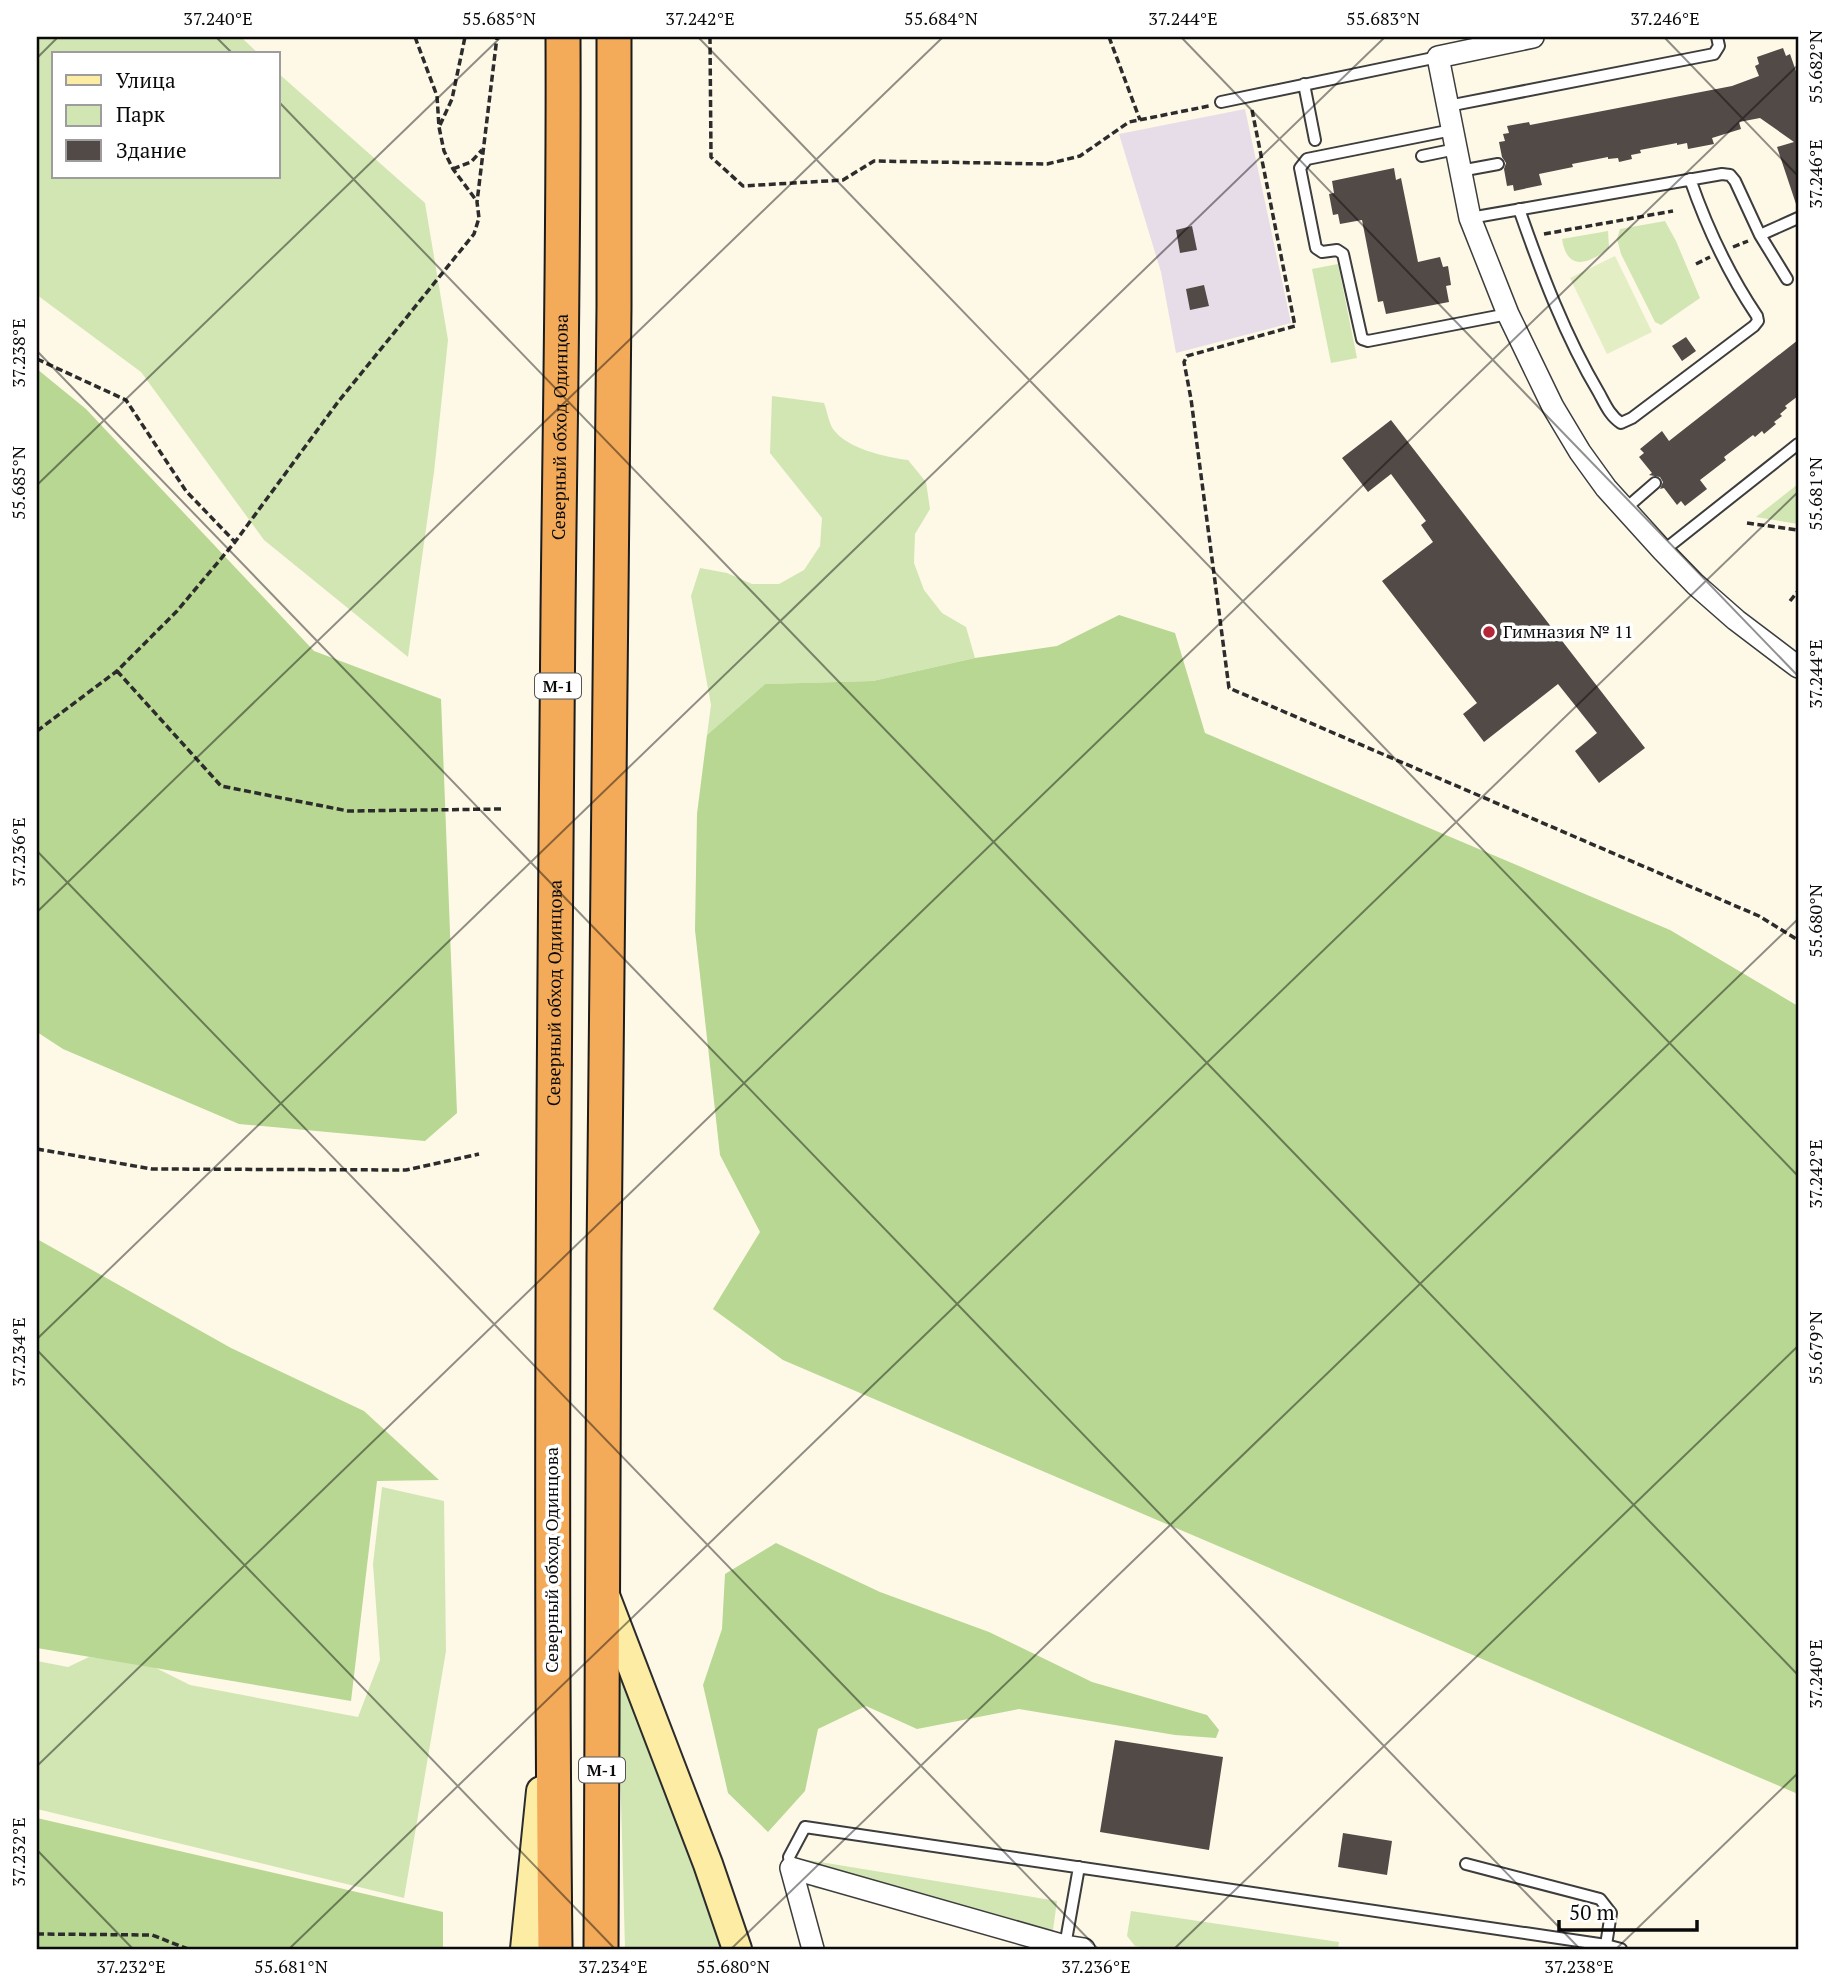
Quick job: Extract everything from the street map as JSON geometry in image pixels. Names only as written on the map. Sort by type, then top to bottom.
[{"type":"highway","name":"Северный обход Одинцова","points":[[555,1949],[552,1257],[563,37]]},
{"type":"highway","name":"М-1","points":[[601,1949],[614,37]]},
{"type":"main road","name":"М-1","points":[[603,1591],[709,1864],[737,1949]]},
{"type":"main road","name":"М-1","points":[[525,1949],[552,1680]]},
{"type":"street","points":[[1533,37],[1470,43],[1438,57],[1470,218],[1508,314],[1553,407],[1606,488],[1695,584],[1736,620],[1798,667]]},
{"type":"street","points":[[791,1868],[1074,1948]]},
{"type":"street","points":[[791,1868],[813,1949]]},
{"type":"lane","points":[[1448,106],[1714,54],[1719,46],[1717,37]]},
{"type":"lane","points":[[1221,103],[1438,57]]},
{"type":"lane","points":[[1304,84],[1315,140]]},
{"type":"lane","points":[[1422,156],[1454,139]]},
{"type":"lane","points":[[1454,139],[1307,159],[1302,162],[1300,168],[1316,248],[1322,252],[1337,250],[1343,254],[1362,340],[1508,314]]},
{"type":"lane","points":[[1460,171],[1498,163]]},
{"type":"lane","points":[[1470,218],[1690,179],[1730,175],[1760,235],[1787,279]]},
{"type":"lane","points":[[1520,209],[1536,258],[1561,318],[1591,380],[1614,418],[1621,423],[1632,418],[1758,321],[1704,220],[1690,179]]},
{"type":"lane","points":[[1760,235],[1798,218]]},
{"type":"lane","points":[[1664,551],[1798,444]]},
{"type":"lane","points":[[1625,509],[1655,483]]},
{"type":"lane","points":[[791,1868],[789,1857],[805,1827],[1621,1949]]},
{"type":"lane","points":[[1466,1864],[1600,1899],[1611,1913],[1606,1945]]},
{"type":"lane","points":[[1074,1948],[1079,1867]]},
{"type":"path","points":[[415,37],[437,96],[444,151],[453,169],[477,202]]},
{"type":"path","points":[[439,127],[452,99],[465,37]]},
{"type":"path","points":[[37,730],[117,671],[177,611],[235,542],[338,402],[474,234],[479,218],[477,202],[482,149],[497,37]]},
{"type":"path","points":[[710,37],[711,157],[743,186],[844,180],[874,161],[1047,164],[1080,156],[1129,122],[1221,103]]},
{"type":"path","points":[[1109,37],[1140,120]]},
{"type":"path","points":[[1251,105],[1295,326],[1187,356],[1184,362],[1229,688],[1759,916],[1798,940]]},
{"type":"path","points":[[453,169],[471,162],[482,149]]},
{"type":"path","points":[[1544,234],[1673,211]]},
{"type":"path","points":[[1736,246],[1747,241]]},
{"type":"path","points":[[37,359],[126,400],[186,491],[235,542]]},
{"type":"path","points":[[1746,523],[1798,530]]},
{"type":"path","points":[[1790,601],[1798,591]]},
{"type":"path","points":[[117,671],[221,786],[348,811],[501,809]]},
{"type":"path","points":[[37,1149],[152,1169],[406,1170],[479,1154]]},
{"type":"path","points":[[37,1934],[152,1935],[188,1949]]},
{"type":"shaded area","points":[[1245,109],[1291,323],[1176,353],[1161,272],[1119,134]]},
{"type":"green space","points":[[37,37],[241,37],[257,52],[52,52],[52,178],[280,178],[280,75],[425,203],[448,340],[434,472],[408,657],[264,540],[141,372],[37,295]]},
{"type":"green space","points":[[1665,221],[1700,298],[1661,325],[1655,322],[1621,254],[1617,239],[1620,229]]},
{"type":"green space","points":[[1608,231],[1609,248],[1594,258],[1574,261],[1565,250],[1562,239]]},
{"type":"green space","points":[[1615,256],[1652,332],[1607,354],[1570,278]]},
{"type":"green space","points":[[1338,264],[1357,358],[1331,363],[1312,269]]},
{"type":"green space","points":[[37,369],[86,409],[314,651],[441,699],[457,1113],[425,1141],[239,1124],[63,1049],[37,1032]]},
{"type":"green space","points":[[772,396],[824,403],[832,426],[839,436],[868,451],[908,460],[926,482],[930,509],[915,534],[914,563],[924,590],[942,613],[966,627],[975,658],[873,681],[765,684],[707,735],[711,705],[691,596],[700,568],[727,573],[752,584],[779,584],[804,570],[820,546],[822,518],[770,453]]},
{"type":"green space","points":[[1798,484],[1798,524],[1756,517]]},
{"type":"green space","points":[[1119,615],[1175,633],[1205,733],[1670,930],[1798,1006],[1798,1794],[783,1360],[713,1309],[760,1232],[720,1155],[695,930],[697,814],[707,735],[765,684],[873,681],[975,658],[1057,646]]},
{"type":"green space","points":[[37,1239],[231,1348],[364,1411],[439,1480],[377,1481],[351,1701],[37,1648]]},
{"type":"green space","points":[[382,1487],[444,1501],[446,1651],[404,1898],[37,1809],[37,1661],[68,1667],[89,1657],[148,1664],[190,1685],[358,1717],[380,1660],[373,1564]]},
{"type":"green space","points":[[776,1543],[880,1592],[989,1632],[1092,1682],[1207,1715],[1219,1730],[1216,1738],[1175,1735],[1019,1709],[917,1729],[866,1706],[818,1729],[805,1791],[768,1832],[728,1793],[703,1685],[722,1629],[725,1574]]},
{"type":"green space","points":[[617,1652],[723,1949],[625,1949]]},
{"type":"green space","points":[[37,1818],[443,1912],[443,1949],[37,1949]]},
{"type":"green space","points":[[802,1859],[1057,1901],[1053,1930],[814,1888],[803,1869]]},
{"type":"green space","points":[[1131,1911],[1339,1942],[1338,1949],[1154,1949],[1135,1946],[1127,1936]]},
{"type":"building","points":[[1783,48],[1786,56],[1790,54],[1798,77],[1796,204],[1777,147],[1794,142],[1760,118],[1739,122],[1741,129],[1712,138],[1714,144],[1688,149],[1687,143],[1677,143],[1640,150],[1641,153],[1631,155],[1632,159],[1619,162],[1618,158],[1608,157],[1539,174],[1542,185],[1514,191],[1513,185],[1507,186],[1504,169],[1506,163],[1499,142],[1505,141],[1503,134],[1509,133],[1507,126],[1529,122],[1530,125],[1732,86],[1759,76],[1755,66],[1759,64],[1757,57]]},
{"type":"building","points":[[1394,168],[1396,180],[1401,178],[1418,262],[1440,257],[1443,267],[1448,266],[1451,285],[1446,286],[1449,302],[1386,314],[1383,301],[1378,302],[1362,220],[1340,224],[1338,214],[1333,215],[1329,194],[1334,193],[1332,181]]},
{"type":"building","points":[[1192,226],[1197,250],[1180,253],[1176,230]]},
{"type":"building","points":[[1204,285],[1209,306],[1190,310],[1186,289]]},
{"type":"building","points":[[1686,337],[1696,351],[1682,361],[1672,346]]},
{"type":"building","points":[[1798,340],[1798,396],[1785,406],[1787,408],[1780,414],[1782,416],[1774,422],[1776,424],[1764,434],[1762,431],[1755,437],[1753,435],[1700,480],[1707,489],[1685,506],[1681,501],[1677,505],[1664,488],[1660,489],[1663,482],[1660,477],[1649,475],[1652,473],[1639,457],[1644,453],[1640,449],[1662,431],[1669,441]]},
{"type":"building","name":"Гимназия № 11","points":[[1391,420],[1645,748],[1599,783],[1575,751],[1597,733],[1558,684],[1484,742],[1463,714],[1477,703],[1382,581],[1433,542],[1421,525],[1426,521],[1391,474],[1368,492],[1342,458]]},
{"type":"building","points":[[1115,1740],[1223,1757],[1209,1850],[1100,1832]]},
{"type":"building","points":[[1343,1833],[1392,1841],[1387,1875],[1338,1867]]},
{"type":"place","name":"Гимназия № 11","points":[[1489,632]]}]
